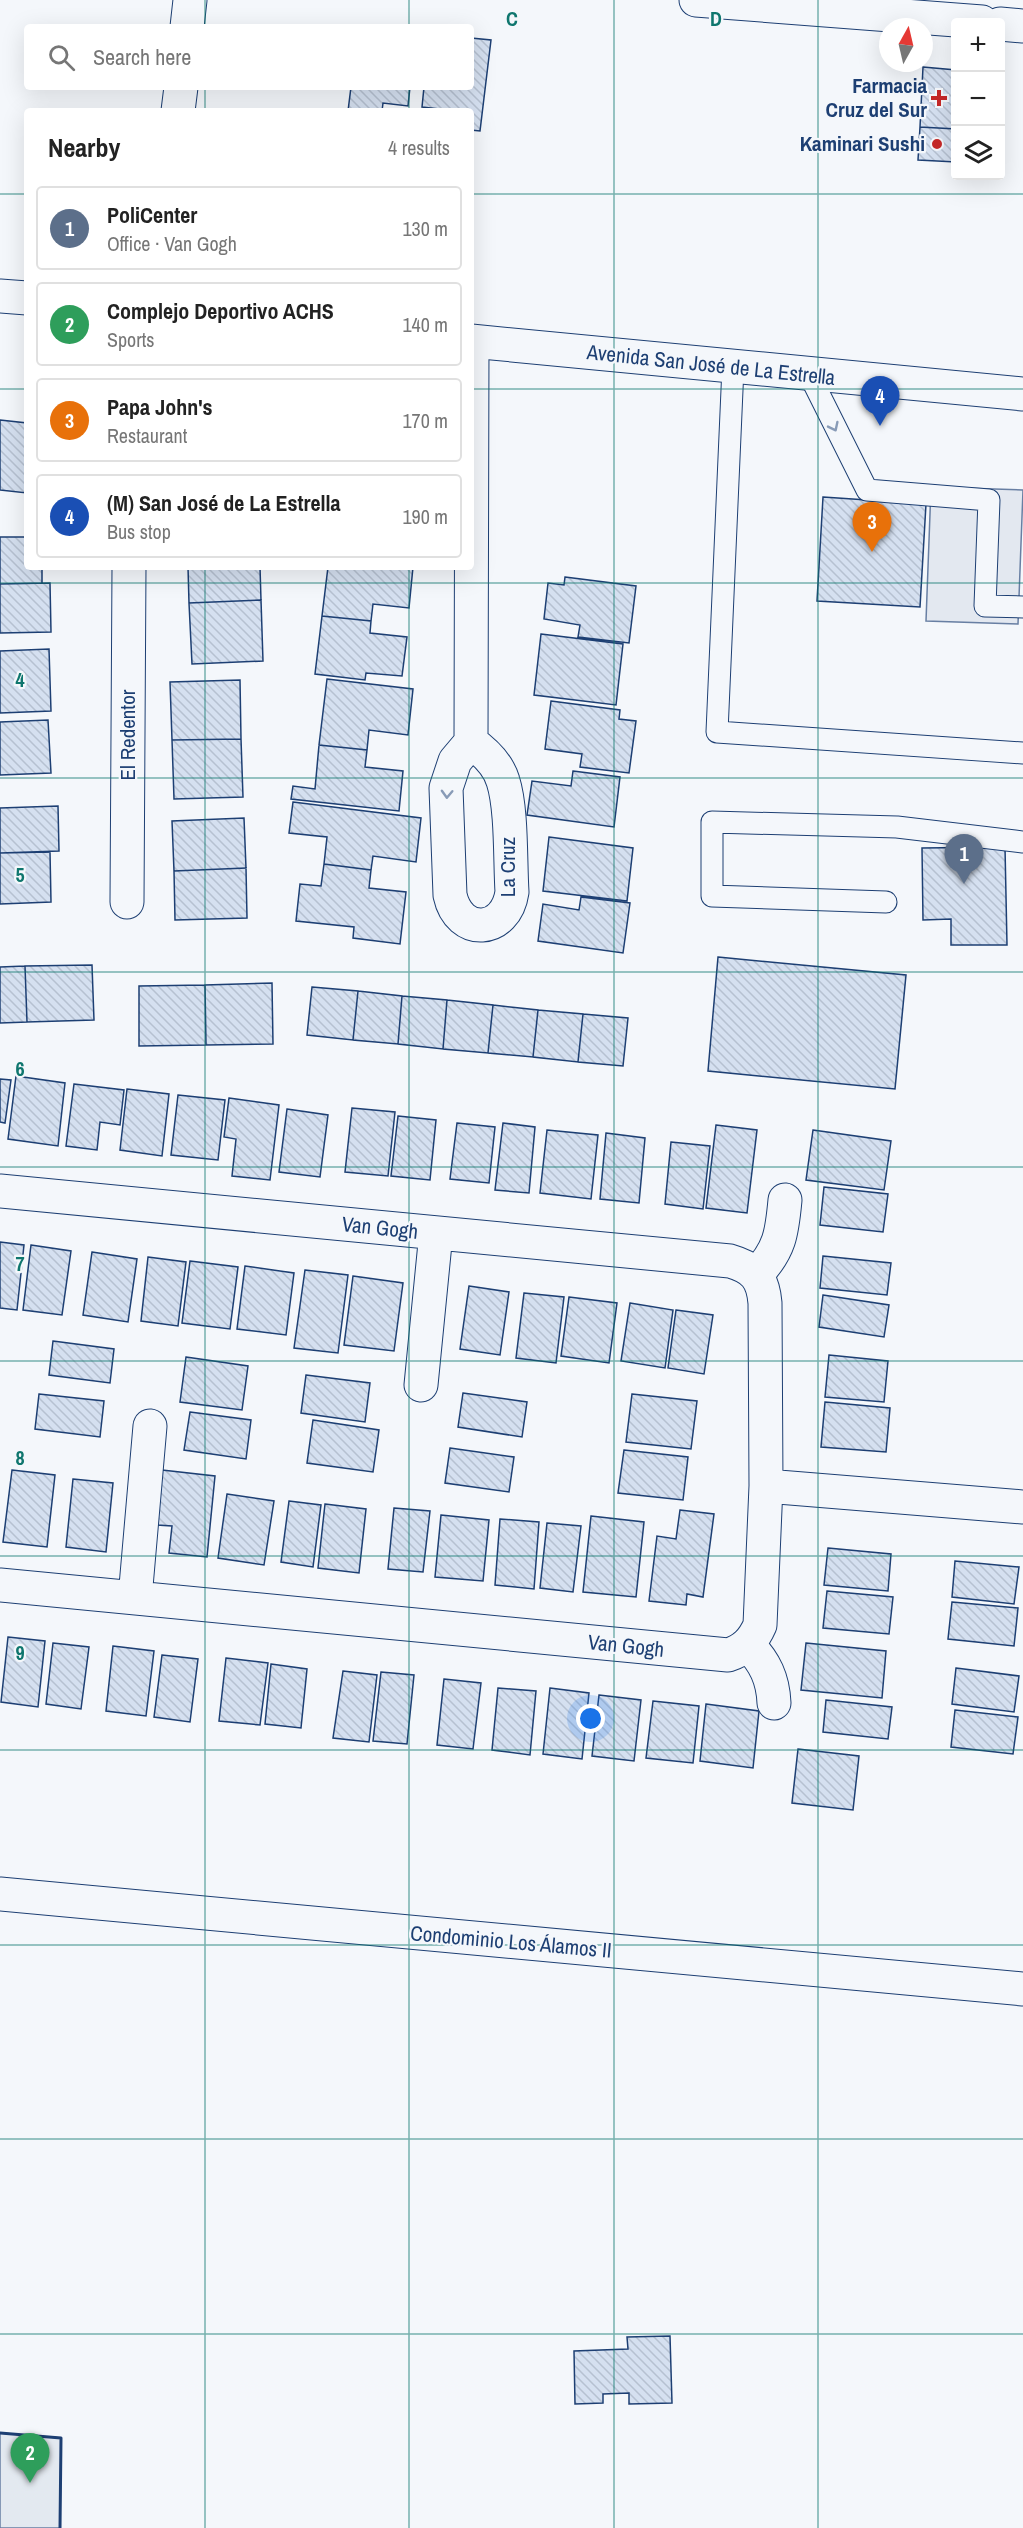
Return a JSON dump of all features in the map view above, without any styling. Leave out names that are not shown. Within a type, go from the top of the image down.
[{"type":"street","points":[[187,24],[190,0]]},
{"type":"street","points":[[696,0],[951,20]]},
{"type":"street","points":[[1005,24],[1023,26]]},
{"type":"street","points":[[178,108],[181,90]]},
{"type":"street","points":[[0,296],[24,298]]},
{"type":"street","name":"Avenida San José de La Estrella","points":[[474,342],[1023,394]]},
{"type":"street","name":"El Redentor","points":[[127,902],[129,570]]},
{"type":"street","points":[[471,570],[471,742]]},
{"type":"street","name":"La Cruz","points":[[471,742],[484,751],[494,763],[503,779],[506,797],[512,892],[506,913],[497,921],[487,925],[474,925],[461,919],[452,908],[450,895],[446,788],[455,761],[471,742]]},
{"type":"street","name":"Van Gogh","points":[[0,1191],[730,1261],[744,1266],[756,1275]]},
{"type":"street","points":[[774,1703],[773,1686],[768,1670],[748,1645],[760,1625],[766,1486],[765,1303],[764,1288],[756,1275],[774,1253],[779,1242],[785,1200]]},
{"type":"street","points":[[421,1385],[436,1233]]},
{"type":"street","points":[[135,1598],[150,1426]]},
{"type":"street","points":[[766,1486],[1023,1507]]},
{"type":"street","name":"Van Gogh","points":[[0,1585],[717,1655],[728,1655],[748,1645]]},
{"type":"street","name":"Condominio Los Álamos II","points":[[0,1894],[1023,1989]]},
{"type":"lane","points":[[733,367],[717,732],[1023,753]]},
{"type":"lane","points":[[809,374],[867,490],[989,500],[986,606],[1023,608]]},
{"type":"lane","points":[[885,902],[712,896],[712,822],[897,827],[1023,842]]},
{"type":"shaded area","points":[[931,487],[1023,490],[1018,624],[926,621]]},
{"type":"shaded area","points":[[0,2433],[61,2438],[60,2528],[0,2528]]},
{"type":"building","points":[[474,38],[491,40],[480,131],[474,130],[474,108],[422,107],[424,90],[474,90]]},
{"type":"building","name":"Farmacia Cruz del Sur","points":[[933,68],[951,70],[951,129],[920,127],[923,72],[933,72]]},
{"type":"building","points":[[351,90],[410,90],[408,106],[383,103],[382,108],[348,108]]},
{"type":"building","name":"Kaminari Sushi","points":[[920,127],[951,129],[951,162],[918,160]]},
{"type":"building","points":[[0,420],[24,423],[24,493],[0,490]]},
{"type":"building","points":[[823,497],[926,504],[920,607],[817,601]]},
{"type":"building","points":[[0,537],[24,537],[24,570],[42,570],[42,583],[0,584]]},
{"type":"building","points":[[188,570],[260,570],[261,600],[189,603]]},
{"type":"building","points":[[328,570],[413,570],[409,608],[373,604],[371,621],[322,616]]},
{"type":"building","points":[[565,577],[636,586],[629,643],[578,637],[580,625],[544,619],[548,583],[564,585]]},
{"type":"building","points":[[50,583],[51,632],[0,633],[0,584]]},
{"type":"building","points":[[261,600],[263,661],[192,664],[189,603]]},
{"type":"building","points":[[322,616],[371,621],[370,633],[407,637],[402,676],[366,673],[365,680],[315,674]]},
{"type":"building","points":[[541,634],[623,644],[616,705],[534,695]]},
{"type":"building","points":[[49,649],[51,711],[0,713],[0,651]]},
{"type":"building","points":[[327,679],[413,689],[408,735],[369,730],[367,750],[319,745]]},
{"type":"building","points":[[240,680],[241,739],[172,740],[170,682]]},
{"type":"building","points":[[551,701],[620,710],[619,719],[636,721],[629,773],[580,767],[582,754],[545,749]]},
{"type":"building","points":[[48,720],[51,773],[0,775],[0,722]]},
{"type":"building","points":[[241,739],[243,797],[174,799],[172,740]]},
{"type":"building","points":[[319,745],[367,750],[365,767],[403,771],[399,811],[291,799],[293,786],[315,789]]},
{"type":"building","points":[[573,771],[620,777],[614,827],[527,815],[532,781],[571,786]]},
{"type":"building","points":[[293,802],[421,818],[416,862],[373,856],[371,870],[324,864],[327,837],[289,833]]},
{"type":"building","points":[[58,806],[59,851],[0,853],[0,808]]},
{"type":"building","points":[[244,818],[246,868],[174,871],[172,821]]},
{"type":"building","points":[[549,837],[633,848],[627,901],[543,891]]},
{"type":"building","points":[[1005,847],[1007,945],[951,945],[951,919],[923,920],[922,848]]},
{"type":"building","points":[[50,852],[51,902],[0,904],[0,853]]},
{"type":"building","points":[[324,864],[371,870],[369,888],[406,892],[400,944],[353,938],[354,927],[296,921],[300,884],[321,886]]},
{"type":"building","points":[[246,868],[247,918],[175,920],[174,871]]},
{"type":"building","points":[[581,897],[630,903],[623,953],[538,941],[543,904],[579,910]]},
{"type":"building","points":[[718,957],[906,975],[895,1089],[708,1071]]},
{"type":"building","points":[[92,965],[94,1020],[27,1022],[25,966]]},
{"type":"building","points":[[25,966],[27,1022],[0,1023],[0,967]]},
{"type":"building","points":[[272,983],[273,1044],[206,1045],[205,985]]},
{"type":"building","points":[[205,985],[206,1045],[139,1046],[139,986]]},
{"type":"building","points":[[312,987],[358,991],[353,1040],[307,1035]]},
{"type":"building","points":[[358,991],[402,996],[398,1044],[353,1040]]},
{"type":"building","points":[[402,996],[447,1000],[443,1049],[398,1044]]},
{"type":"building","points":[[447,1000],[493,1005],[488,1053],[443,1049]]},
{"type":"building","points":[[493,1005],[538,1010],[533,1057],[488,1053]]},
{"type":"building","points":[[538,1010],[583,1014],[578,1062],[533,1057]]},
{"type":"building","points":[[583,1014],[628,1018],[623,1066],[578,1062]]},
{"type":"building","points":[[16,1076],[65,1083],[58,1146],[8,1139]]},
{"type":"building","points":[[0,1079],[11,1080],[5,1123],[0,1122]]},
{"type":"building","points":[[74,1084],[124,1090],[120,1125],[100,1122],[97,1150],[66,1146]]},
{"type":"building","points":[[127,1089],[169,1094],[162,1156],[120,1150]]},
{"type":"building","points":[[178,1095],[225,1100],[218,1160],[171,1155]]},
{"type":"building","points":[[229,1098],[279,1105],[270,1180],[232,1176],[236,1139],[224,1137]]},
{"type":"building","points":[[352,1108],[395,1112],[388,1176],[345,1172]]},
{"type":"building","points":[[287,1109],[328,1115],[320,1177],[279,1172]]},
{"type":"building","points":[[398,1116],[436,1120],[430,1180],[391,1176]]},
{"type":"building","points":[[457,1123],[495,1127],[489,1183],[450,1179]]},
{"type":"building","points":[[503,1123],[535,1127],[529,1193],[495,1190]]},
{"type":"building","points":[[716,1125],[757,1130],[747,1213],[706,1208]]},
{"type":"building","points":[[547,1130],[598,1135],[591,1199],[540,1193]]},
{"type":"building","points":[[813,1130],[891,1141],[884,1190],[806,1180]]},
{"type":"building","points":[[606,1133],[645,1138],[639,1203],[600,1199]]},
{"type":"building","points":[[671,1142],[710,1146],[703,1209],[665,1204]]},
{"type":"building","points":[[824,1187],[888,1194],[883,1232],[820,1225]]},
{"type":"building","points":[[0,1242],[24,1245],[17,1310],[0,1308]]},
{"type":"building","points":[[31,1245],[71,1251],[62,1315],[23,1310]]},
{"type":"building","points":[[92,1252],[137,1259],[128,1322],[83,1315]]},
{"type":"building","points":[[823,1256],[891,1263],[887,1295],[820,1288]]},
{"type":"building","points":[[148,1257],[186,1262],[178,1326],[141,1321]]},
{"type":"building","points":[[190,1261],[238,1267],[230,1329],[182,1323]]},
{"type":"building","points":[[245,1266],[294,1273],[286,1335],[237,1329]]},
{"type":"building","points":[[305,1270],[348,1275],[338,1353],[294,1348]]},
{"type":"building","points":[[353,1276],[403,1283],[394,1351],[344,1345]]},
{"type":"building","points":[[469,1286],[509,1292],[500,1355],[460,1349]]},
{"type":"building","points":[[524,1293],[564,1297],[556,1363],[516,1358]]},
{"type":"building","points":[[823,1295],[889,1305],[884,1337],[819,1327]]},
{"type":"building","points":[[569,1297],[617,1303],[609,1363],[561,1356]]},
{"type":"building","points":[[630,1303],[673,1310],[665,1368],[621,1361]]},
{"type":"building","points":[[676,1310],[713,1315],[704,1374],[668,1368]]},
{"type":"building","points":[[53,1341],[114,1349],[110,1383],[49,1375]]},
{"type":"building","points":[[829,1355],[888,1361],[884,1402],[825,1397]]},
{"type":"building","points":[[186,1357],[248,1366],[242,1410],[180,1402]]},
{"type":"building","points":[[306,1375],[370,1383],[365,1422],[301,1413]]},
{"type":"building","points":[[463,1393],[527,1402],[522,1437],[458,1427]]},
{"type":"building","points":[[39,1394],[104,1401],[100,1437],[35,1429]]},
{"type":"building","points":[[632,1394],[697,1401],[691,1449],[626,1442]]},
{"type":"building","points":[[825,1402],[890,1408],[886,1452],[821,1447]]},
{"type":"building","points":[[190,1412],[251,1420],[246,1459],[184,1450]]},
{"type":"building","points":[[313,1420],[379,1430],[373,1472],[307,1463]]},
{"type":"building","points":[[450,1448],[514,1457],[509,1492],[445,1483]]},
{"type":"building","points":[[624,1450],[688,1457],[683,1500],[618,1493]]},
{"type":"building","points":[[12,1470],[55,1475],[47,1547],[3,1542]]},
{"type":"building","points":[[162,1470],[215,1476],[207,1557],[169,1553],[172,1526],[157,1525]]},
{"type":"building","points":[[73,1479],[113,1483],[106,1552],[66,1547]]},
{"type":"building","points":[[227,1494],[274,1501],[264,1565],[218,1558]]},
{"type":"building","points":[[289,1501],[321,1505],[313,1567],[281,1562]]},
{"type":"building","points":[[325,1504],[366,1509],[359,1573],[318,1568]]},
{"type":"building","points":[[394,1508],[430,1511],[423,1572],[388,1569]]},
{"type":"building","points":[[680,1510],[714,1514],[703,1597],[687,1594],[686,1605],[649,1601],[657,1536],[676,1539]]},
{"type":"building","points":[[441,1515],[489,1520],[483,1581],[435,1577]]},
{"type":"building","points":[[591,1516],[644,1522],[636,1597],[583,1592]]},
{"type":"building","points":[[500,1519],[539,1522],[534,1589],[495,1585]]},
{"type":"building","points":[[547,1523],[581,1526],[573,1592],[540,1588]]},
{"type":"building","points":[[828,1548],[891,1554],[888,1591],[824,1585]]},
{"type":"building","points":[[955,1561],[1019,1567],[1014,1604],[952,1597]]},
{"type":"building","points":[[827,1591],[893,1597],[889,1634],[823,1628]]},
{"type":"building","points":[[952,1602],[1018,1608],[1014,1646],[948,1639]]},
{"type":"building","points":[[8,1637],[45,1641],[38,1707],[1,1702]]},
{"type":"building","points":[[53,1643],[89,1647],[81,1709],[46,1704]]},
{"type":"building","points":[[806,1643],[886,1651],[882,1698],[801,1690]]},
{"type":"building","points":[[113,1646],[154,1651],[146,1716],[106,1711]]},
{"type":"building","points":[[162,1655],[198,1659],[190,1722],[154,1717]]},
{"type":"building","points":[[226,1658],[268,1663],[260,1725],[219,1721]]},
{"type":"building","points":[[271,1664],[307,1669],[301,1728],[265,1724]]},
{"type":"building","points":[[956,1668],[1019,1676],[1014,1712],[952,1704]]},
{"type":"building","points":[[343,1671],[377,1675],[369,1742],[333,1738]]},
{"type":"building","points":[[381,1672],[414,1675],[407,1744],[373,1741]]},
{"type":"building","points":[[444,1679],[481,1683],[473,1749],[437,1745]]},
{"type":"building","points":[[498,1688],[536,1691],[530,1755],[492,1750]]},
{"type":"building","points":[[550,1688],[589,1693],[582,1759],[543,1754]]},
{"type":"building","points":[[599,1695],[641,1700],[634,1761],[592,1756]]},
{"type":"building","points":[[826,1700],[892,1707],[888,1739],[823,1732]]},
{"type":"building","points":[[653,1701],[699,1706],[693,1763],[646,1758]]},
{"type":"building","points":[[706,1704],[759,1711],[753,1768],[700,1761]]},
{"type":"building","points":[[955,1710],[1018,1717],[1013,1754],[951,1747]]},
{"type":"building","points":[[798,1749],[859,1756],[853,1810],[792,1803]]},
{"type":"building","points":[[670,2336],[672,2403],[629,2404],[629,2393],[603,2394],[603,2403],[575,2404],[574,2351],[628,2349],[627,2337]]},
{"type":"wall","points":[[0,2433],[61,2438],[60,2528]]},
{"type":"place","name":"Farmacia Cruz del Sur","points":[[939,98]]},
{"type":"place","name":"Kaminari Sushi","points":[[937,144]]},
{"type":"place","name":"(M) San José de La Estrella","points":[[880,426]]},
{"type":"place","name":"Papa John's","points":[[872,552]]},
{"type":"place","name":"PoliCenter","points":[[964,884]]},
{"type":"place","name":"Complejo Deportivo ACHS","points":[[30,2483]]}]
